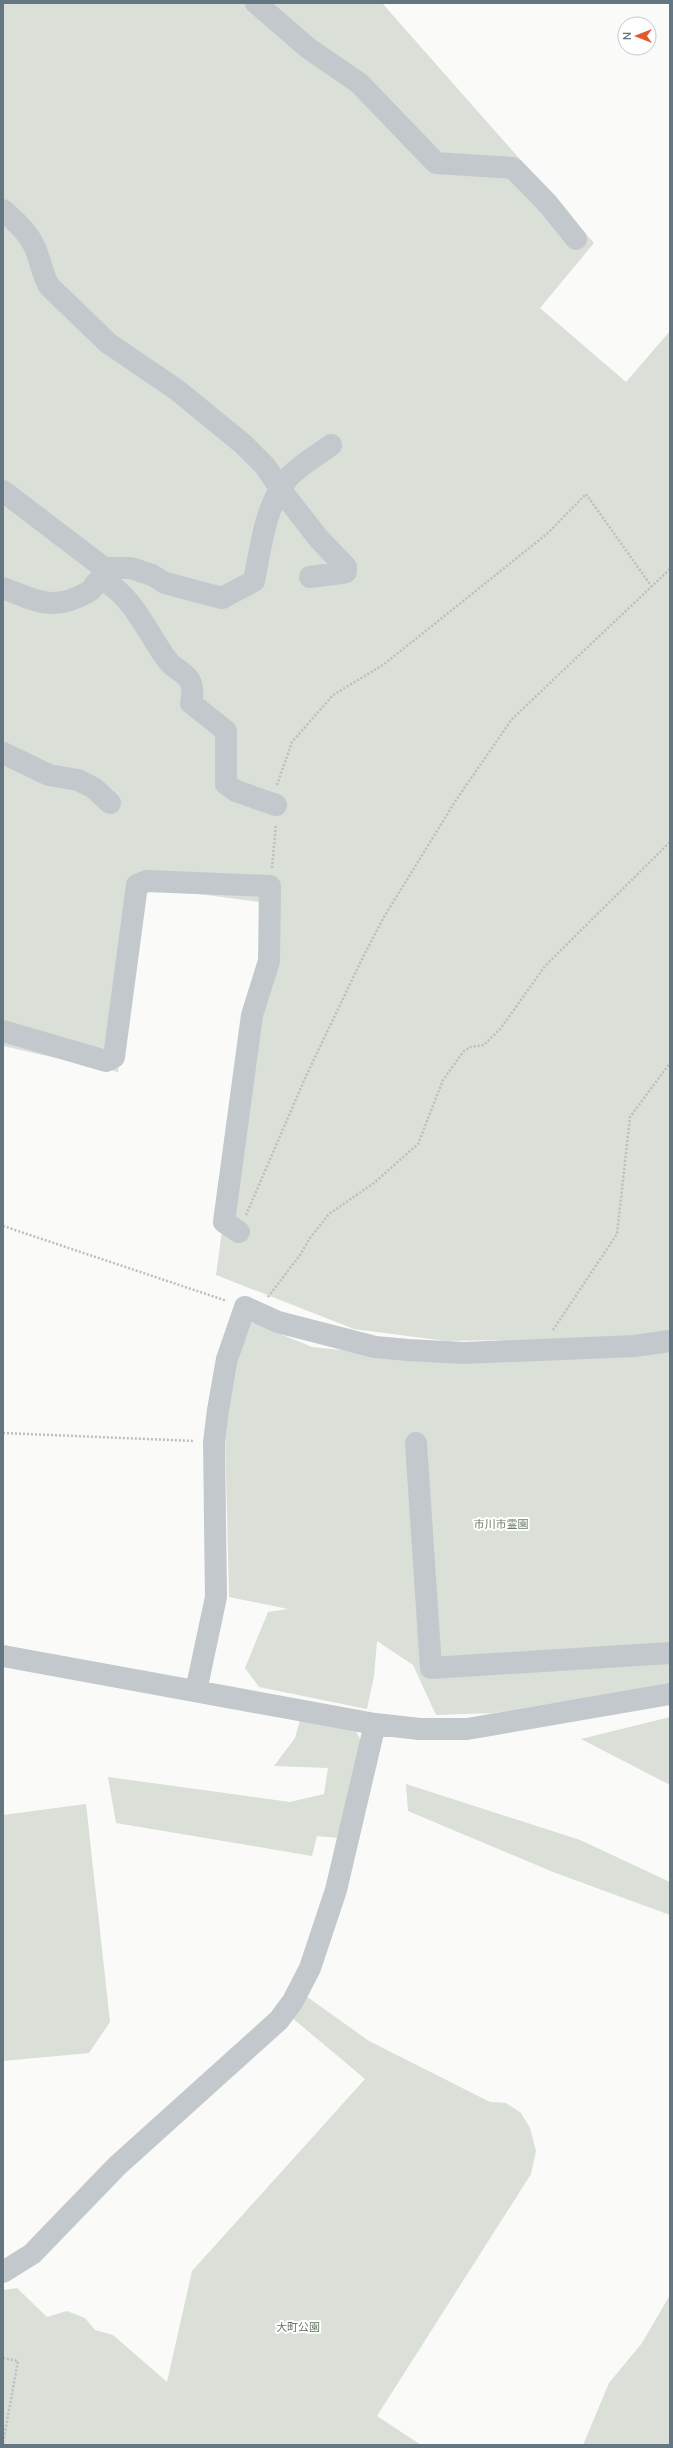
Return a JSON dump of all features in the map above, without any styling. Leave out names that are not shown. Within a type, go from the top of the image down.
[{"type":"street","points":[[256,3],[308,48],[359,83],[436,163],[513,168],[548,204],[576,239]]},
{"type":"street","points":[[3,210],[28,236],[35,248],[43,276],[49,286],[108,343],[177,390],[243,444],[265,466],[319,539],[346,567],[346,572],[310,577]]},
{"type":"street","points":[[3,491],[104,568],[131,568],[152,575],[165,583],[222,598],[254,581],[265,526],[281,488],[290,476],[331,444]]},
{"type":"street","points":[[3,588],[45,604],[66,602],[90,591],[96,582],[101,579],[112,585],[144,621],[169,662],[184,672],[192,687],[191,703],[226,731],[226,784],[236,792],[276,805]]},
{"type":"street","points":[[3,753],[49,775],[78,780],[94,788],[110,803]]},
{"type":"street","points":[[3,1031],[106,1061],[114,1057],[137,885],[147,881],[270,886],[269,961],[252,1015],[224,1222],[240,1232]]},
{"type":"street","points":[[196,1691],[216,1597],[214,1442],[227,1359],[250,1309],[278,1322],[375,1347],[464,1353],[634,1346],[670,1341]]},
{"type":"street","points":[[416,1443],[431,1668],[670,1653]]},
{"type":"street","points":[[3,1656],[375,1724],[420,1729],[467,1729],[670,1694]]},
{"type":"street","points":[[3,2272],[32,2254],[117,2166],[279,2020],[293,2001],[310,1968],[336,1890],[375,1724]]},
{"type":"path","points":[[270,886],[276,805],[276,784],[292,742],[333,695],[389,660],[548,533],[586,494],[652,587]]},
{"type":"path","points":[[240,1232],[255,1192],[306,1076],[360,964],[384,917],[456,800],[512,719],[670,569]]},
{"type":"path","points":[[3,1226],[250,1309],[329,1214],[374,1183],[418,1144],[443,1080],[463,1052],[470,1047],[484,1045],[501,1028],[545,966],[670,842]]},
{"type":"path","points":[[541,1349],[574,1296],[617,1234],[630,1117],[670,1063]]},
{"type":"path","points":[[3,1433],[214,1442]]},
{"type":"path","points":[[3,2358],[18,2361],[3,2443]]},
{"type":"green space","points":[[3,3],[382,3],[594,243],[540,308],[626,382],[670,331],[670,1333],[586,1339],[446,1341],[354,1329],[216,1275],[267,903],[145,887],[118,1072],[3,1046]]},
{"type":"green space","name":"市川市霊園","points":[[249,1321],[312,1347],[419,1358],[670,1345],[670,1684],[493,1713],[436,1715],[413,1665],[377,1641],[374,1676],[367,1709],[259,1687],[245,1668],[268,1612],[288,1609],[229,1597],[225,1431],[238,1361]]},
{"type":"green space","points":[[670,1717],[670,1785],[581,1739]]},
{"type":"green space","points":[[300,1720],[356,1731],[361,1741],[339,1838],[317,1836],[312,1856],[116,1823],[108,1777],[290,1802],[324,1794],[328,1768],[274,1766],[295,1738]]},
{"type":"green space","points":[[406,1784],[580,1840],[670,1882],[670,1915],[553,1872],[408,1811]]},
{"type":"green space","points":[[86,1804],[110,2022],[89,2053],[3,2061],[3,1815]]},
{"type":"green space","name":"大町公園","points":[[306,1996],[369,2041],[490,2102],[506,2103],[521,2113],[530,2128],[536,2151],[531,2174],[377,2416],[421,2445],[3,2445],[3,2290],[17,2288],[47,2317],[67,2311],[85,2318],[95,2330],[113,2335],[167,2382],[192,2271],[365,2079],[290,2016]]},
{"type":"green space","points":[[670,2295],[670,2445],[583,2445],[609,2383],[642,2343]]}]
